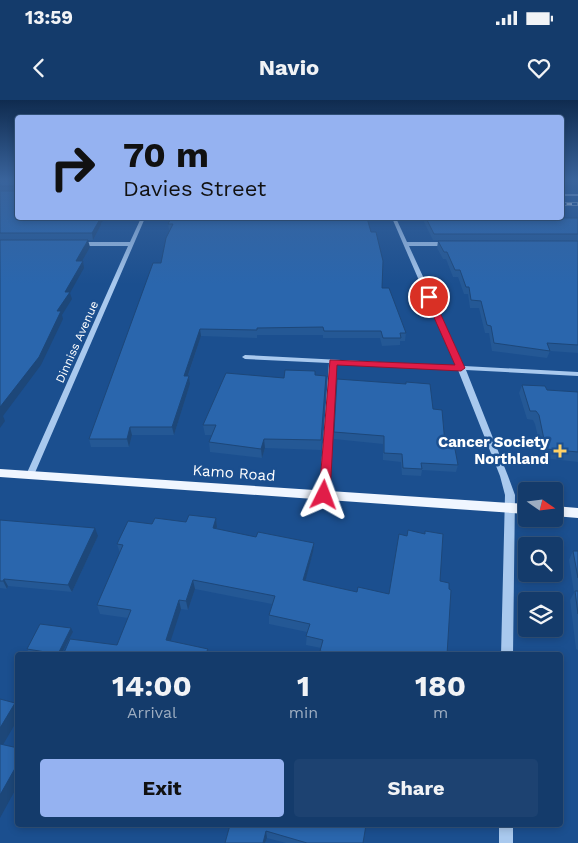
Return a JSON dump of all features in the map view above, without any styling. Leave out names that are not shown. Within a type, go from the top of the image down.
[{"type":"main road","name":"Kamo Road","points":[[0,473],[518,509]]},
{"type":"main road","points":[[563,512],[578,513]]},
{"type":"street","name":"Dinniss Avenue","points":[[30,475],[142,220]]},
{"type":"street","points":[[395,220],[461,368],[510,495],[507,652]]},
{"type":"street","points":[[66,244],[132,244]]},
{"type":"street","points":[[405,244],[453,244]]},
{"type":"street","points":[[245,357],[578,374]]},
{"type":"street","points":[[506,827],[506,843]]},
{"type":"lane","points":[[324,495],[333,362]]},
{"type":"building","points":[[0,215],[15,215],[15,220],[99,220],[92,233],[0,233]]},
{"type":"building","points":[[564,218],[578,218],[578,234],[434,234],[427,220],[564,220]]},
{"type":"building","points":[[170,220],[368,220],[371,232],[376,232],[383,261],[382,288],[389,288],[406,333],[400,333],[401,338],[383,338],[381,331],[324,331],[323,327],[257,328],[257,330],[200,329],[184,376],[189,376],[172,427],[130,427],[127,439],[89,439],[153,263],[161,263],[166,238],[173,224],[168,224]]},
{"type":"building","points":[[0,240],[88,240],[76,261],[83,261],[65,292],[70,292],[57,311],[61,311],[39,357],[0,407]]},
{"type":"building","points":[[438,241],[578,241],[578,345],[547,343],[550,351],[494,343],[491,326],[487,325],[481,301],[471,300],[469,287],[466,287],[460,270],[455,270],[447,252],[444,252]]},
{"type":"building","points":[[285,370],[315,371],[315,375],[326,376],[321,440],[264,439],[261,449],[209,442],[216,425],[203,425],[226,373],[284,378]]},
{"type":"building","points":[[337,379],[430,384],[433,409],[442,410],[445,444],[454,444],[458,465],[421,463],[422,469],[403,468],[402,454],[384,453],[384,436],[334,432]]},
{"type":"building","points":[[522,385],[545,386],[547,390],[578,392],[578,452],[546,449],[539,415],[536,411],[530,411]]},
{"type":"building","points":[[189,515],[216,518],[213,528],[256,537],[258,532],[314,543],[303,580],[357,592],[358,587],[389,594],[399,534],[407,536],[408,530],[425,534],[425,531],[443,534],[440,581],[449,583],[449,589],[451,590],[447,652],[320,651],[323,640],[306,636],[310,624],[269,615],[275,596],[193,580],[186,601],[179,600],[166,640],[208,649],[206,652],[64,652],[70,639],[117,645],[131,610],[97,605],[123,545],[117,544],[128,521],[152,524],[155,518],[186,522]]},
{"type":"building","points":[[0,520],[95,528],[68,585],[4,579],[0,581]]},
{"type":"building","points":[[573,551],[578,551],[578,578]]},
{"type":"building","points":[[575,591],[578,591],[578,614]]},
{"type":"building","points":[[40,624],[71,628],[59,652],[27,649]]},
{"type":"building","points":[[0,699],[15,703],[0,728]]},
{"type":"building","points":[[0,744],[15,747],[15,768],[0,795]]},
{"type":"building","points":[[229,827],[366,827],[363,843],[307,843],[266,831],[263,843],[225,843]]},
{"type":"place","name":"Cancer Society Northland","points":[[560,451]]},
{"type":"route","points":[[324,495],[333,362],[461,368],[429,297]]}]
